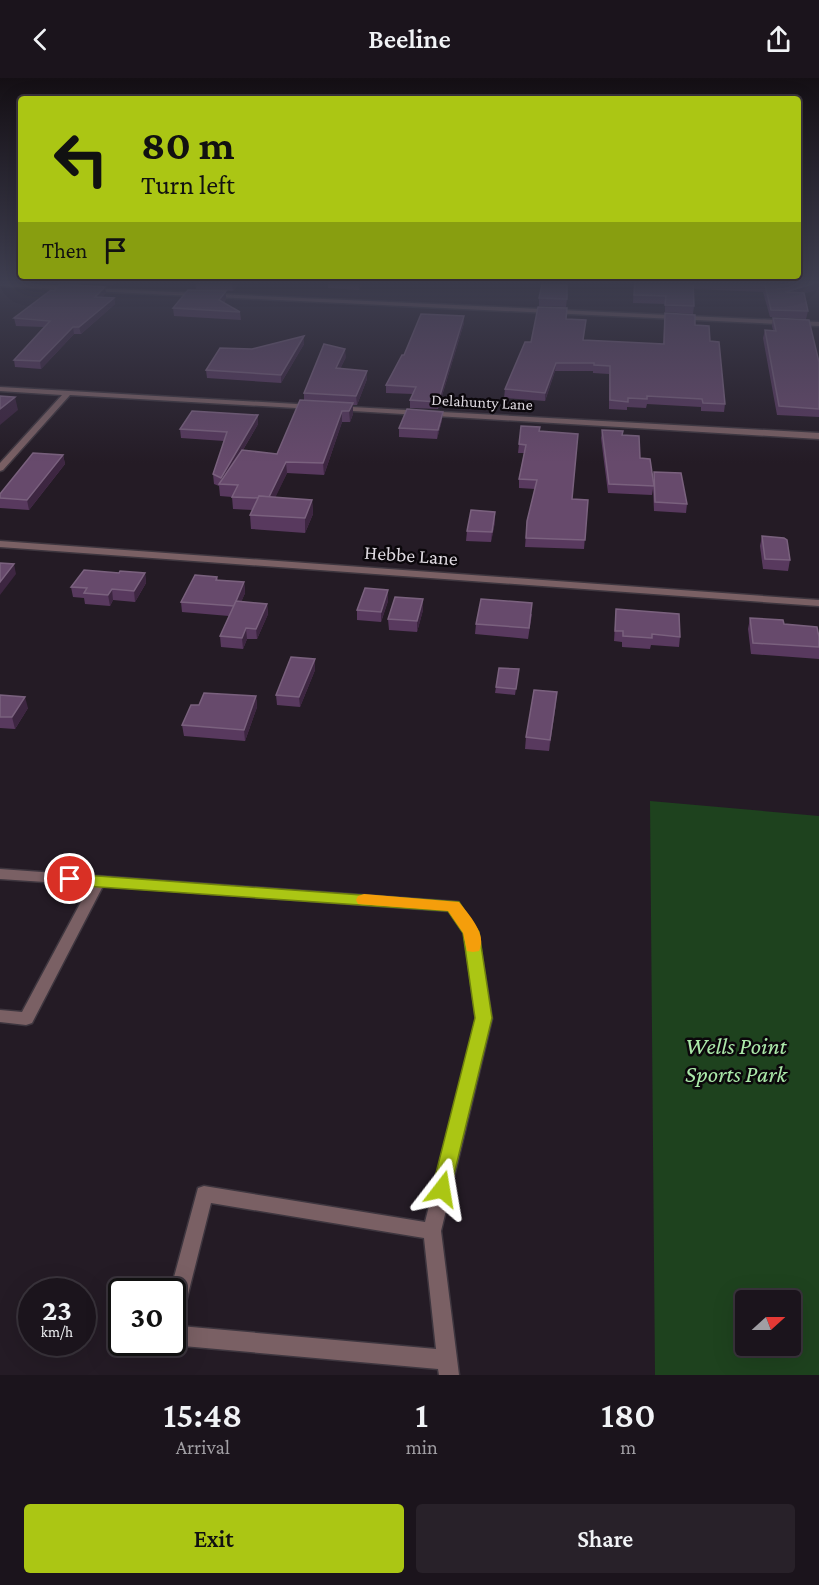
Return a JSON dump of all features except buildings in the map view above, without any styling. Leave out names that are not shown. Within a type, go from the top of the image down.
[{"type":"street","points":[[0,389],[319,407]]},
{"type":"street","points":[[0,468],[68,393]]},
{"type":"street","name":"Delahunty Lane","points":[[330,408],[819,436]]},
{"type":"street","name":"Hebbe Lane","points":[[0,544],[819,603]]},
{"type":"street","points":[[0,874],[453,906],[471,932],[484,1018],[432,1231],[448,1367],[186,1337]]},
{"type":"street","points":[[0,1016],[26,1019],[99,881]]},
{"type":"street","points":[[183,1278],[204,1194],[432,1231]]},
{"type":"green space","name":"Wells Point Sports Park","points":[[650,801],[819,816],[819,1375],[655,1375]]},
{"type":"slow traffic","points":[[364,900],[453,906],[471,932],[473,946]]},
{"type":"route","points":[[70,879],[453,906],[471,932],[484,1018],[442,1189]]}]
